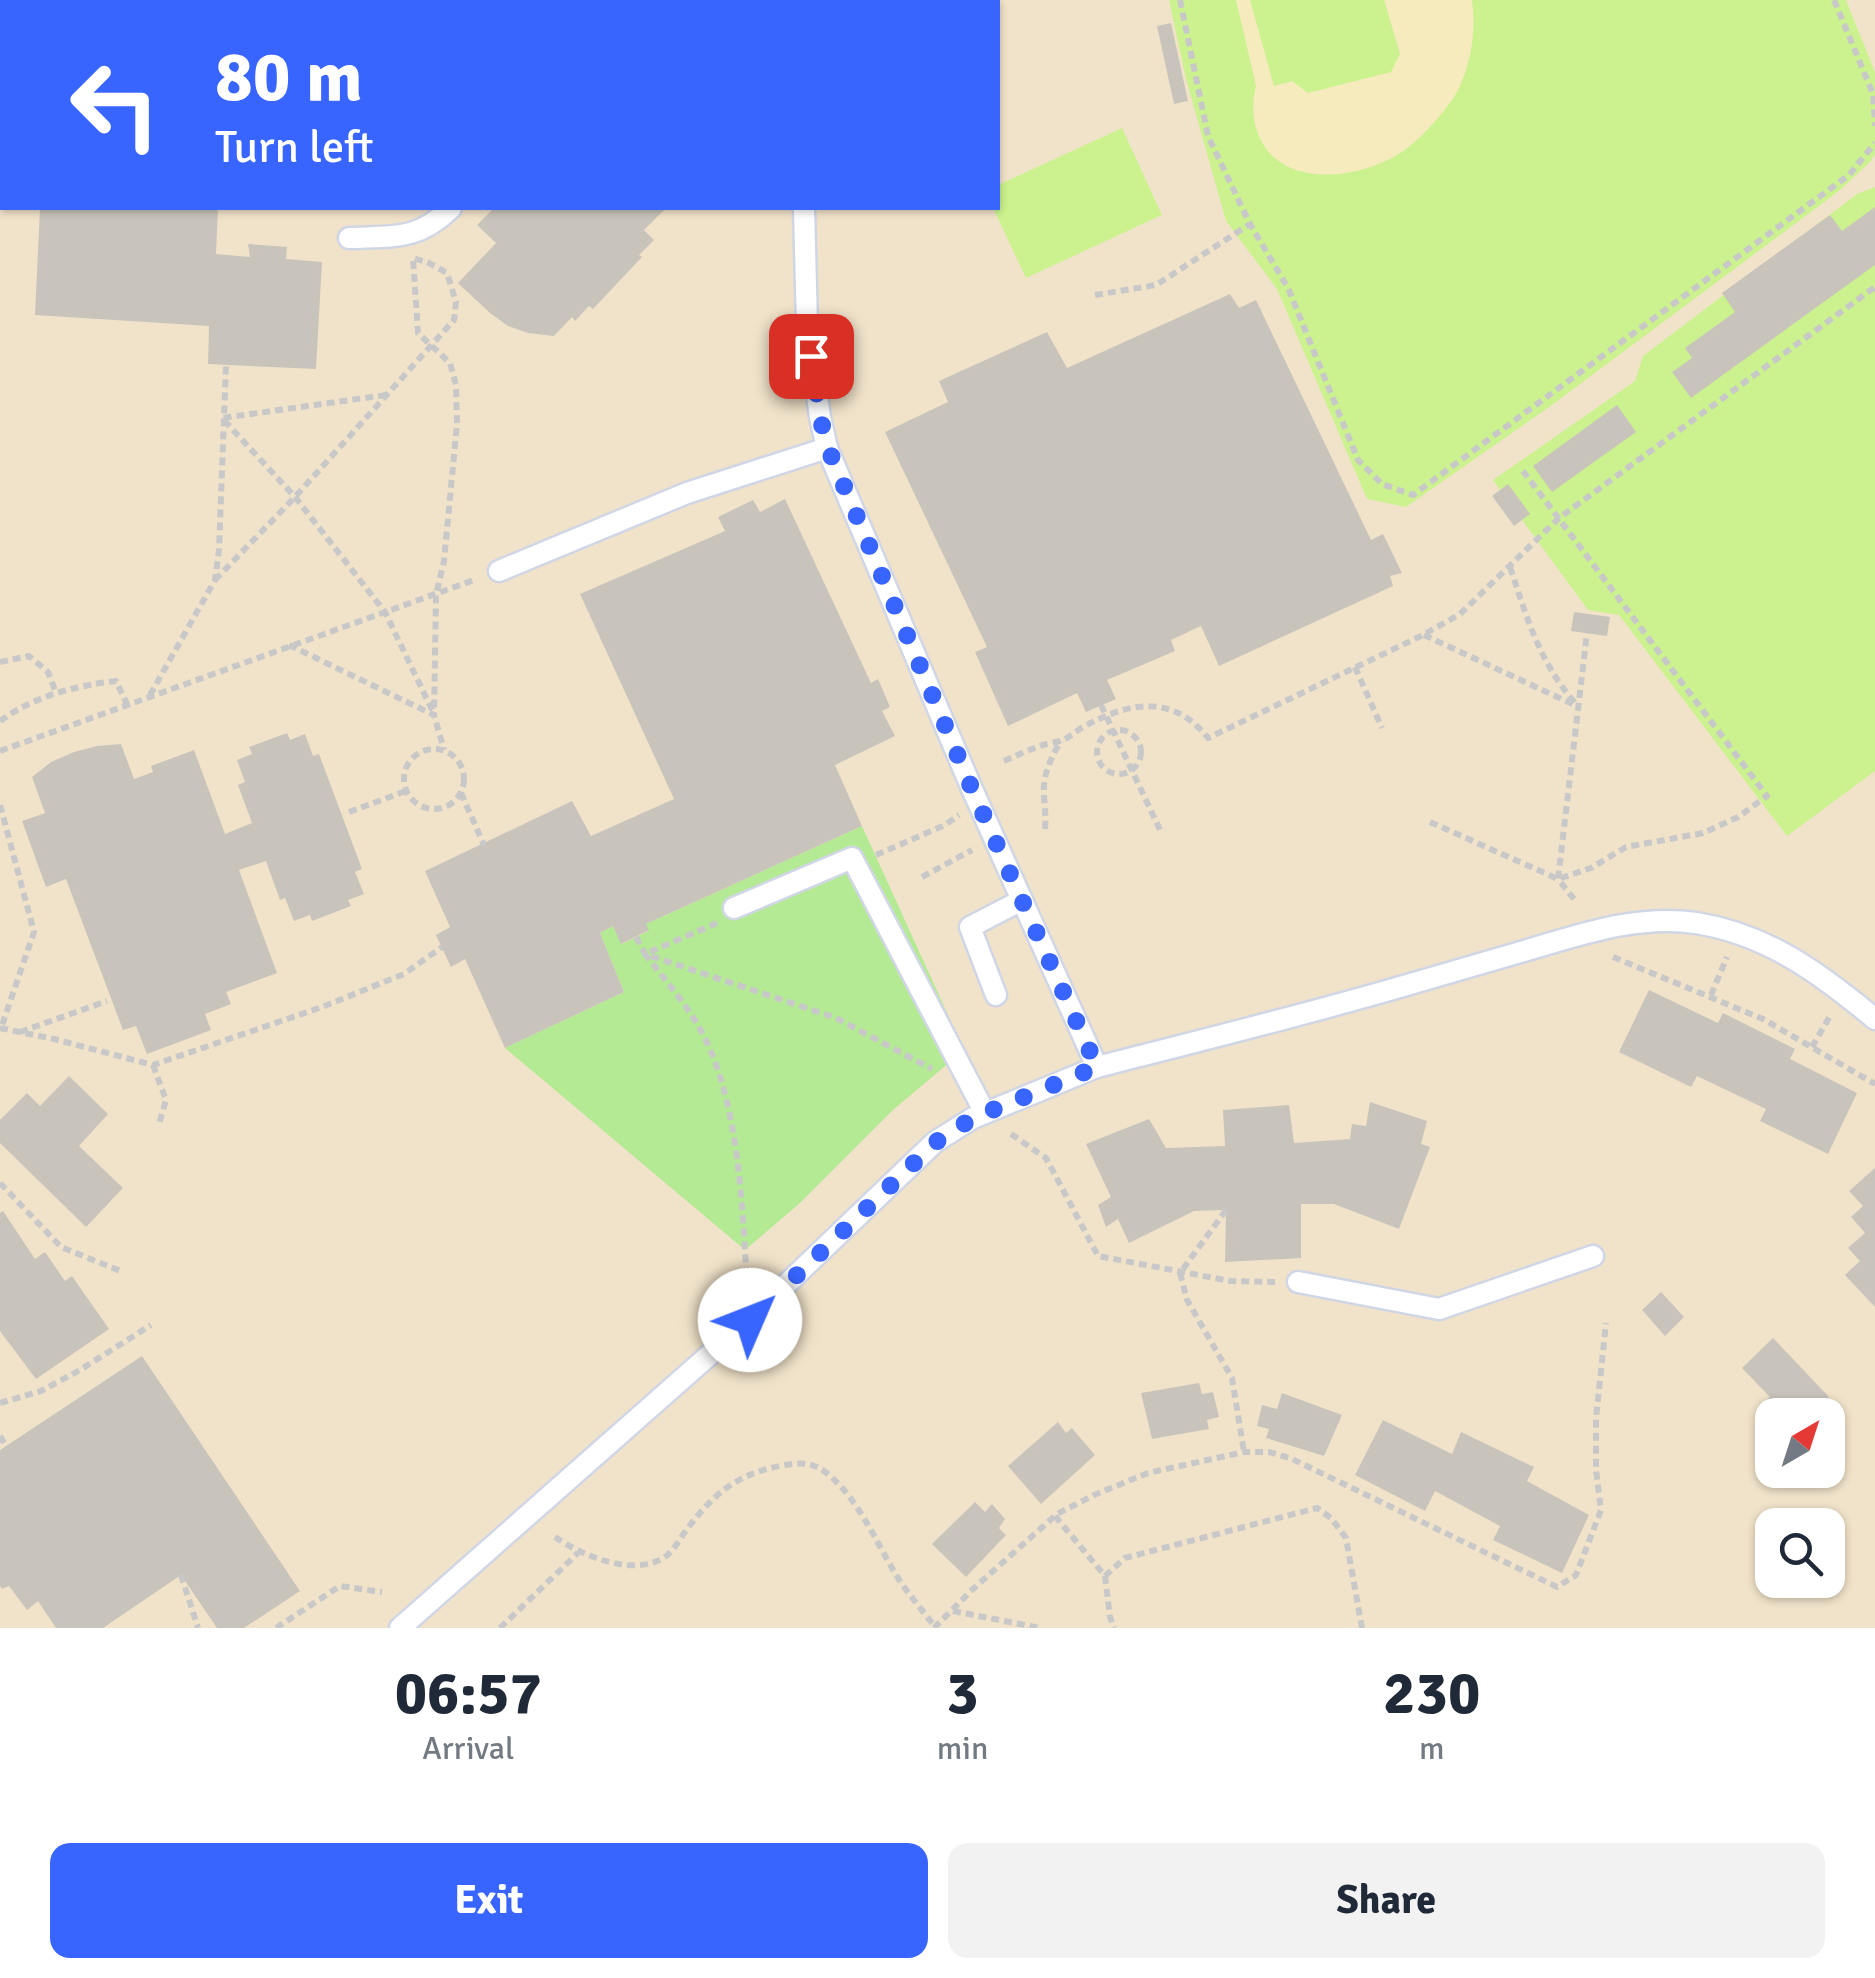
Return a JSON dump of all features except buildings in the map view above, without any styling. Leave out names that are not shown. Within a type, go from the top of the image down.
[{"type":"lane","points":[[349,238],[408,236],[435,224],[450,210]]},
{"type":"lane","points":[[804,210],[807,326],[828,448],[972,789],[1097,1067]]},
{"type":"lane","points":[[498,571],[687,493],[828,448]]},
{"type":"lane","points":[[734,908],[852,858],[985,1113]]},
{"type":"lane","points":[[996,995],[970,927],[1022,900]]},
{"type":"lane","points":[[400,1628],[750,1320],[936,1142],[985,1113],[1097,1067],[1300,1016],[1608,927],[1692,922],[1754,938],[1824,978],[1875,1019]]},
{"type":"lane","points":[[1298,1282],[1439,1309],[1593,1256]]},
{"type":"path","points":[[1180,0],[1208,136],[1250,224],[1288,288],[1358,460],[1382,484],[1413,495],[1849,175],[1875,143]]},
{"type":"path","points":[[1834,0],[1873,94],[1875,126]]},
{"type":"path","points":[[1095,296],[1156,285],[1250,224]]},
{"type":"path","points":[[150,695],[214,580],[295,497],[431,346],[454,320],[456,302],[446,273],[413,258],[418,333],[431,346],[450,362],[456,385],[457,424],[444,561],[436,594],[434,715]]},
{"type":"path","points":[[1004,762],[1137,706],[1159,705],[1177,710],[1208,738],[1423,635],[1460,614],[1558,518],[1875,287]]},
{"type":"path","points":[[214,580],[226,364]]},
{"type":"path","points":[[222,418],[386,396]]},
{"type":"path","points":[[222,418],[295,497],[385,612],[434,715],[444,750]]},
{"type":"path","points":[[1523,471],[1767,796],[1738,817],[1703,833],[1626,846],[1591,868],[1558,879]]},
{"type":"path","points":[[1510,566],[1540,651],[1556,680],[1580,708]]},
{"type":"path","points":[[0,751],[498,571]]},
{"type":"path","points":[[1558,879],[1587,633]]},
{"type":"path","points":[[1423,635],[1580,708]]},
{"type":"path","points":[[288,646],[434,715]]},
{"type":"path","points":[[0,662],[29,656],[48,672],[56,694]]},
{"type":"path","points":[[1355,667],[1382,728]]},
{"type":"path","points":[[0,720],[32,700],[83,685],[116,681],[127,704]]},
{"type":"path","points":[[1101,705],[1162,834]]},
{"type":"path","points":[[1112,731],[1132,734],[1140,746],[1140,759],[1132,770],[1124,774],[1110,772],[1100,762],[1100,740],[1112,731]]},
{"type":"path","points":[[1045,830],[1046,774],[1060,741]]},
{"type":"path","points":[[434,748],[444,750],[460,763],[465,783],[456,801],[428,810],[411,800],[403,781],[404,772],[415,755],[434,748]]},
{"type":"path","points":[[349,812],[406,791]]},
{"type":"path","points":[[462,793],[484,845]]},
{"type":"path","points":[[0,805],[34,932],[0,1030],[153,1065],[404,974],[442,947]]},
{"type":"path","points":[[1430,822],[1558,879],[1574,900]]},
{"type":"path","points":[[922,877],[977,848]]},
{"type":"path","points":[[1711,995],[1737,933]]},
{"type":"path","points":[[636,937],[697,1024],[720,1081],[739,1176],[750,1320]]},
{"type":"path","points":[[645,954],[836,1018],[937,1072]]},
{"type":"path","points":[[1614,957],[1763,1019],[1875,1084]]},
{"type":"path","points":[[19,1032],[106,1000]]},
{"type":"path","points":[[153,1065],[166,1100],[159,1124]]},
{"type":"path","points":[[1011,1134],[1046,1158],[1098,1256],[1230,1281],[1298,1282]]},
{"type":"path","points":[[0,1183],[61,1247],[122,1272]]},
{"type":"path","points":[[1180,1273],[1226,1210]]},
{"type":"path","points":[[1180,1273],[1187,1300],[1232,1378],[1244,1452]]},
{"type":"path","points":[[555,1538],[578,1553],[626,1565],[646,1565],[666,1557],[704,1507],[729,1484],[768,1469],[802,1462],[821,1468],[861,1512],[901,1583],[935,1628],[1055,1516],[1094,1494],[1148,1473],[1244,1452],[1269,1452],[1290,1458],[1557,1587],[1576,1575],[1601,1510],[1596,1418],[1606,1323]]},
{"type":"path","points":[[0,1403],[41,1391],[151,1325]]},
{"type":"path","points":[[0,1436],[6,1446]]},
{"type":"path","points":[[1105,1576],[1124,1558],[1316,1508],[1332,1518],[1346,1538],[1362,1628]]},
{"type":"path","points":[[1055,1516],[1105,1576],[1114,1628]]},
{"type":"path","points":[[500,1628],[578,1553]]},
{"type":"path","points":[[181,1575],[198,1628]]},
{"type":"path","points":[[276,1628],[340,1586],[382,1592]]},
{"type":"path","points":[[952,1611],[1040,1628]]},
{"type":"path","points":[[288,1620],[294,1628]]},
{"type":"shaded area","points":[[1000,0],[1875,0],[1875,1628],[0,1628],[0,210],[1000,210]]},
{"type":"green space","points":[[1169,0],[1236,0],[1256,86],[1253,109],[1257,131],[1267,150],[1282,164],[1321,174],[1364,169],[1384,162],[1409,147],[1433,124],[1458,90],[1467,68],[1473,34],[1472,0],[1846,0],[1875,72],[1875,154],[1839,191],[1552,405],[1406,507],[1367,499],[1277,289],[1226,221],[1186,79]]},
{"type":"green space","points":[[1250,0],[1384,0],[1400,54],[1391,72],[1308,93],[1292,81],[1274,86]]},
{"type":"green space","points":[[1122,128],[1162,215],[1026,278],[994,210],[1000,210],[1000,184]]},
{"type":"green space","points":[[1875,187],[1875,771],[1787,836],[1619,615],[1588,610],[1493,480],[1635,381],[1643,356],[1857,194]]},
{"type":"green space","points":[[862,826],[964,1050],[893,1110],[800,1203],[745,1250],[505,1048],[624,992],[600,933],[613,926],[622,944],[648,931],[646,924]]},
{"type":"sand","points":[[1236,0],[1250,0],[1274,86],[1400,53],[1384,0],[1472,0],[1470,57],[1448,106],[1402,152],[1364,169],[1321,174],[1300,171],[1282,164],[1267,150],[1257,131],[1253,108],[1256,86]]},
{"type":"route","points":[[750,1320],[936,1142],[973,1118],[1097,1067],[972,789],[828,448],[811,356]]}]
